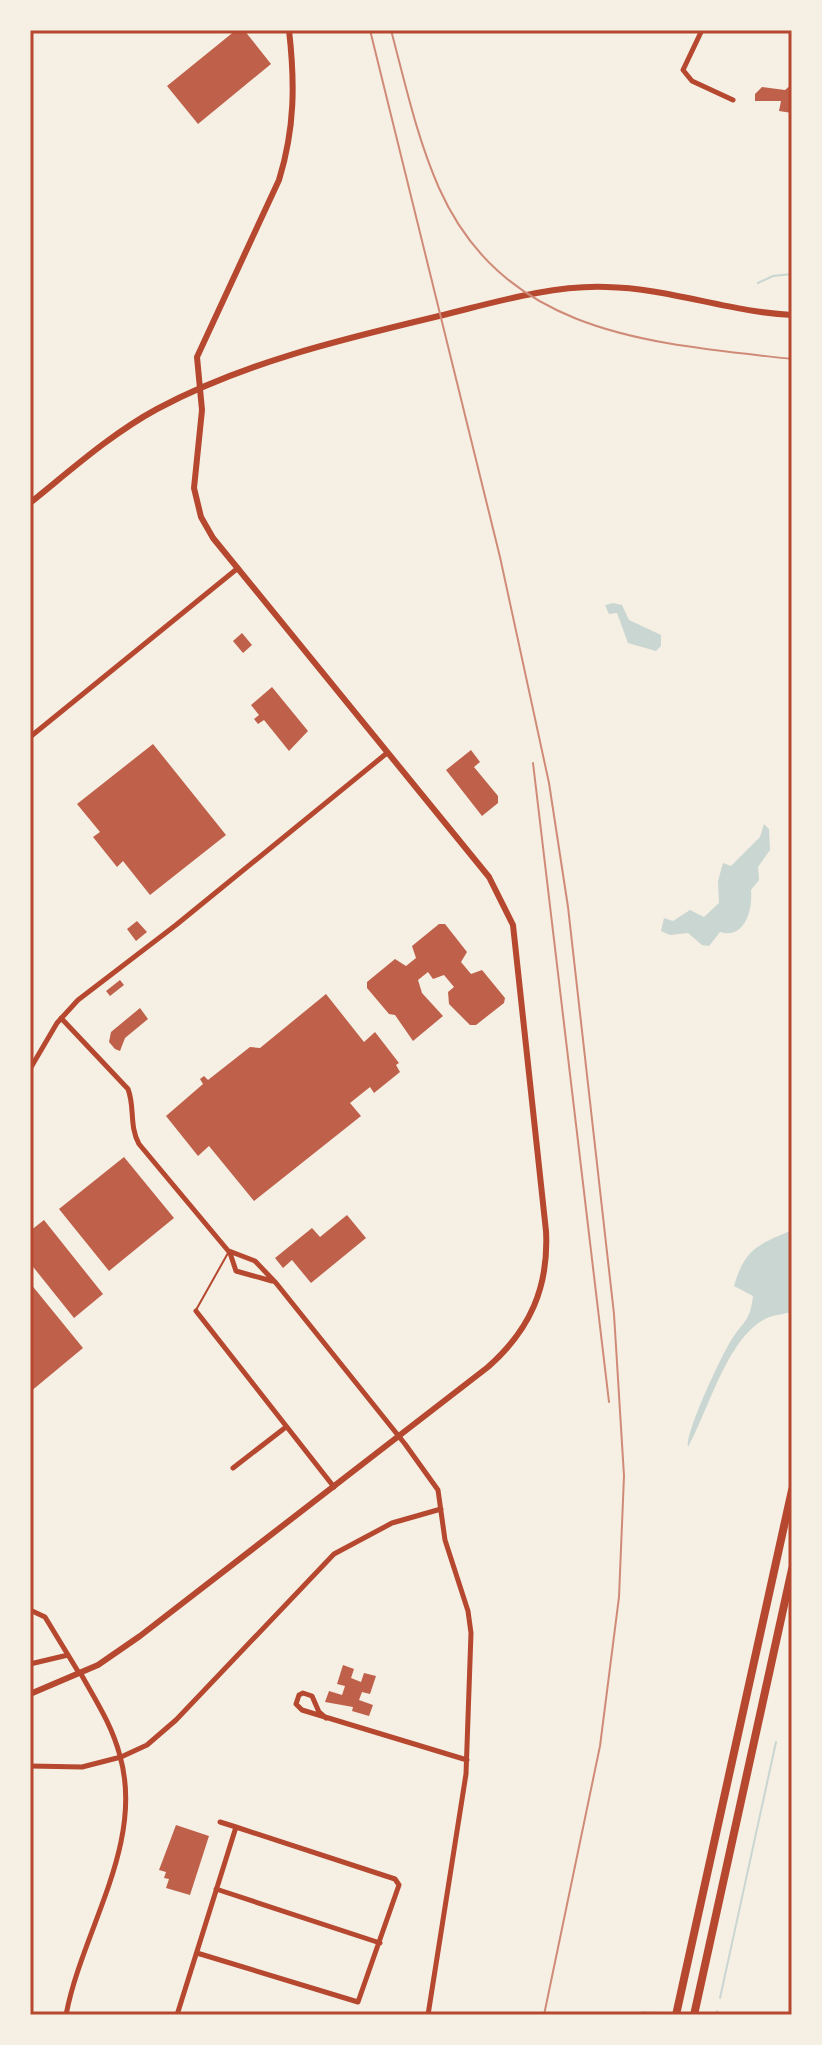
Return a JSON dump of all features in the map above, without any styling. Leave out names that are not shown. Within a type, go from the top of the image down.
[{"type":"highway","points":[[676,2015],[792,1490]]},
{"type":"highway","points":[[694,2015],[792,1569]]},
{"type":"street","points":[[30,1694],[80,1674],[140,1636],[399,1436],[514,1343],[529,1320],[542,1289],[547,1247],[510,916],[489,877],[213,538],[195,500],[193,473],[202,410],[196,364],[201,346],[279,180],[288,151],[295,98],[289,30]]},
{"type":"street","points":[[702,30],[683,70],[692,81],[733,100]]},
{"type":"street","points":[[30,503],[113,437],[157,409],[263,363],[402,325],[515,298],[588,287],[635,288],[792,315]]},
{"type":"street","points":[[30,737],[238,568]]},
{"type":"street","points":[[30,1069],[61,1018],[78,1000],[196,909],[387,753]]},
{"type":"street","points":[[61,1018],[128,1089],[133,1102],[132,1128],[139,1144],[229,1251],[239,1274],[276,1283]]},
{"type":"street","points":[[229,1251],[255,1261],[276,1283],[399,1436],[438,1490],[445,1540],[463,1587],[471,1633],[467,1760],[428,2015]]},
{"type":"street","points":[[196,1311],[334,1487]]},
{"type":"street","points":[[233,1468],[286,1427]]},
{"type":"street","points":[[30,1766],[82,1767],[121,1757],[147,1745],[170,1726],[334,1554],[392,1523],[441,1509]]},
{"type":"street","points":[[30,1610],[45,1617],[106,1716],[121,1757],[127,1801],[122,1839],[66,2015]]},
{"type":"street","points":[[30,1664],[68,1655]]},
{"type":"street","points":[[326,1718],[319,1712],[312,1696],[306,1693],[299,1695],[296,1702],[300,1709],[326,1718],[467,1760]]},
{"type":"street","points":[[197,1953],[353,2003],[362,1998],[398,1882],[220,1822]]},
{"type":"street","points":[[177,2015],[236,1827]]},
{"type":"street","points":[[216,1889],[380,1943]]},
{"type":"lane","points":[[196,1311],[229,1251]]},
{"type":"shaded area","points":[[605,605],[622,605],[629,620],[661,635],[661,646],[656,651],[628,643],[617,613],[609,614]]},
{"type":"shaded area","points":[[764,824],[769,829],[770,850],[758,867],[759,880],[751,890],[749,914],[741,927],[729,933],[720,932],[709,946],[702,945],[688,933],[670,935],[661,931],[664,918],[673,921],[690,910],[704,917],[719,903],[718,881],[723,863],[731,866],[760,837]]},
{"type":"shaded area","points":[[792,1230],[792,1312],[767,1318],[753,1327],[741,1341],[720,1376],[688,1447],[692,1426],[713,1376],[750,1311],[753,1296],[734,1286],[738,1273],[754,1249]]},
{"type":"building","points":[[236,30],[244,30],[271,64],[198,124],[167,86]]},
{"type":"building","points":[[792,84],[792,113],[779,111],[781,101],[755,101],[755,94],[762,87],[785,90]]},
{"type":"building","points":[[242,633],[252,645],[243,653],[233,641]]},
{"type":"building","points":[[272,687],[308,731],[289,751],[264,720],[258,724],[254,719],[259,715],[251,705]]},
{"type":"building","points":[[153,744],[226,835],[150,895],[123,861],[117,867],[93,837],[100,832],[77,804]]},
{"type":"building","points":[[471,750],[480,762],[474,767],[498,796],[498,803],[482,816],[446,770]]},
{"type":"building","points":[[137,921],[147,932],[136,941],[127,929]]},
{"type":"building","points":[[439,924],[445,924],[467,952],[461,962],[471,974],[482,970],[505,998],[504,1003],[476,1025],[470,1025],[449,1004],[448,992],[454,987],[444,975],[433,979],[428,972],[418,980],[422,993],[443,1016],[413,1041],[395,1015],[389,1014],[367,988],[367,982],[395,959],[406,966],[416,958],[412,946]]},
{"type":"building","points":[[120,980],[124,985],[110,996],[106,991]]},
{"type":"building","points":[[326,994],[364,1042],[375,1032],[399,1063],[396,1065],[400,1072],[374,1093],[370,1087],[350,1103],[361,1116],[254,1201],[209,1146],[198,1156],[166,1116],[203,1084],[200,1079],[204,1076],[208,1080],[250,1047],[260,1048]]},
{"type":"building","points":[[140,1008],[148,1019],[125,1038],[120,1051],[115,1049],[109,1042],[111,1032]]},
{"type":"building","points":[[124,1157],[174,1218],[109,1271],[59,1209]]},
{"type":"building","points":[[347,1215],[366,1238],[311,1283],[292,1260],[283,1268],[275,1258],[312,1228],[320,1237]]},
{"type":"building","points":[[44,1220],[103,1294],[74,1318],[30,1263],[30,1231]]},
{"type":"building","points":[[30,1283],[83,1348],[30,1392]]},
{"type":"building","points":[[343,1665],[354,1669],[351,1678],[361,1682],[364,1673],[376,1676],[370,1694],[362,1692],[359,1700],[373,1705],[369,1716],[352,1711],[353,1707],[325,1702],[329,1691],[342,1695],[345,1686],[337,1684]]},
{"type":"building","points":[[176,1825],[209,1836],[190,1895],[166,1888],[169,1879],[164,1878],[166,1872],[159,1870]]},
{"type":"waterway","points":[[758,283],[773,276],[792,274]]},
{"type":"waterway","points":[[720,1998],[776,1742]]},
{"type":"waterway","points":[[640,2015],[642,2012],[661,2013]]},
{"type":"tram line","points":[[391,30],[418,130],[439,188],[467,237],[502,275],[543,303],[588,323],[636,337],[792,359]]},
{"type":"railway","points":[[370,30],[500,557],[549,783],[568,907],[614,1314],[624,1476],[619,1597],[600,1746],[544,2015]]},
{"type":"railway","points":[[533,763],[609,1402]]}]
